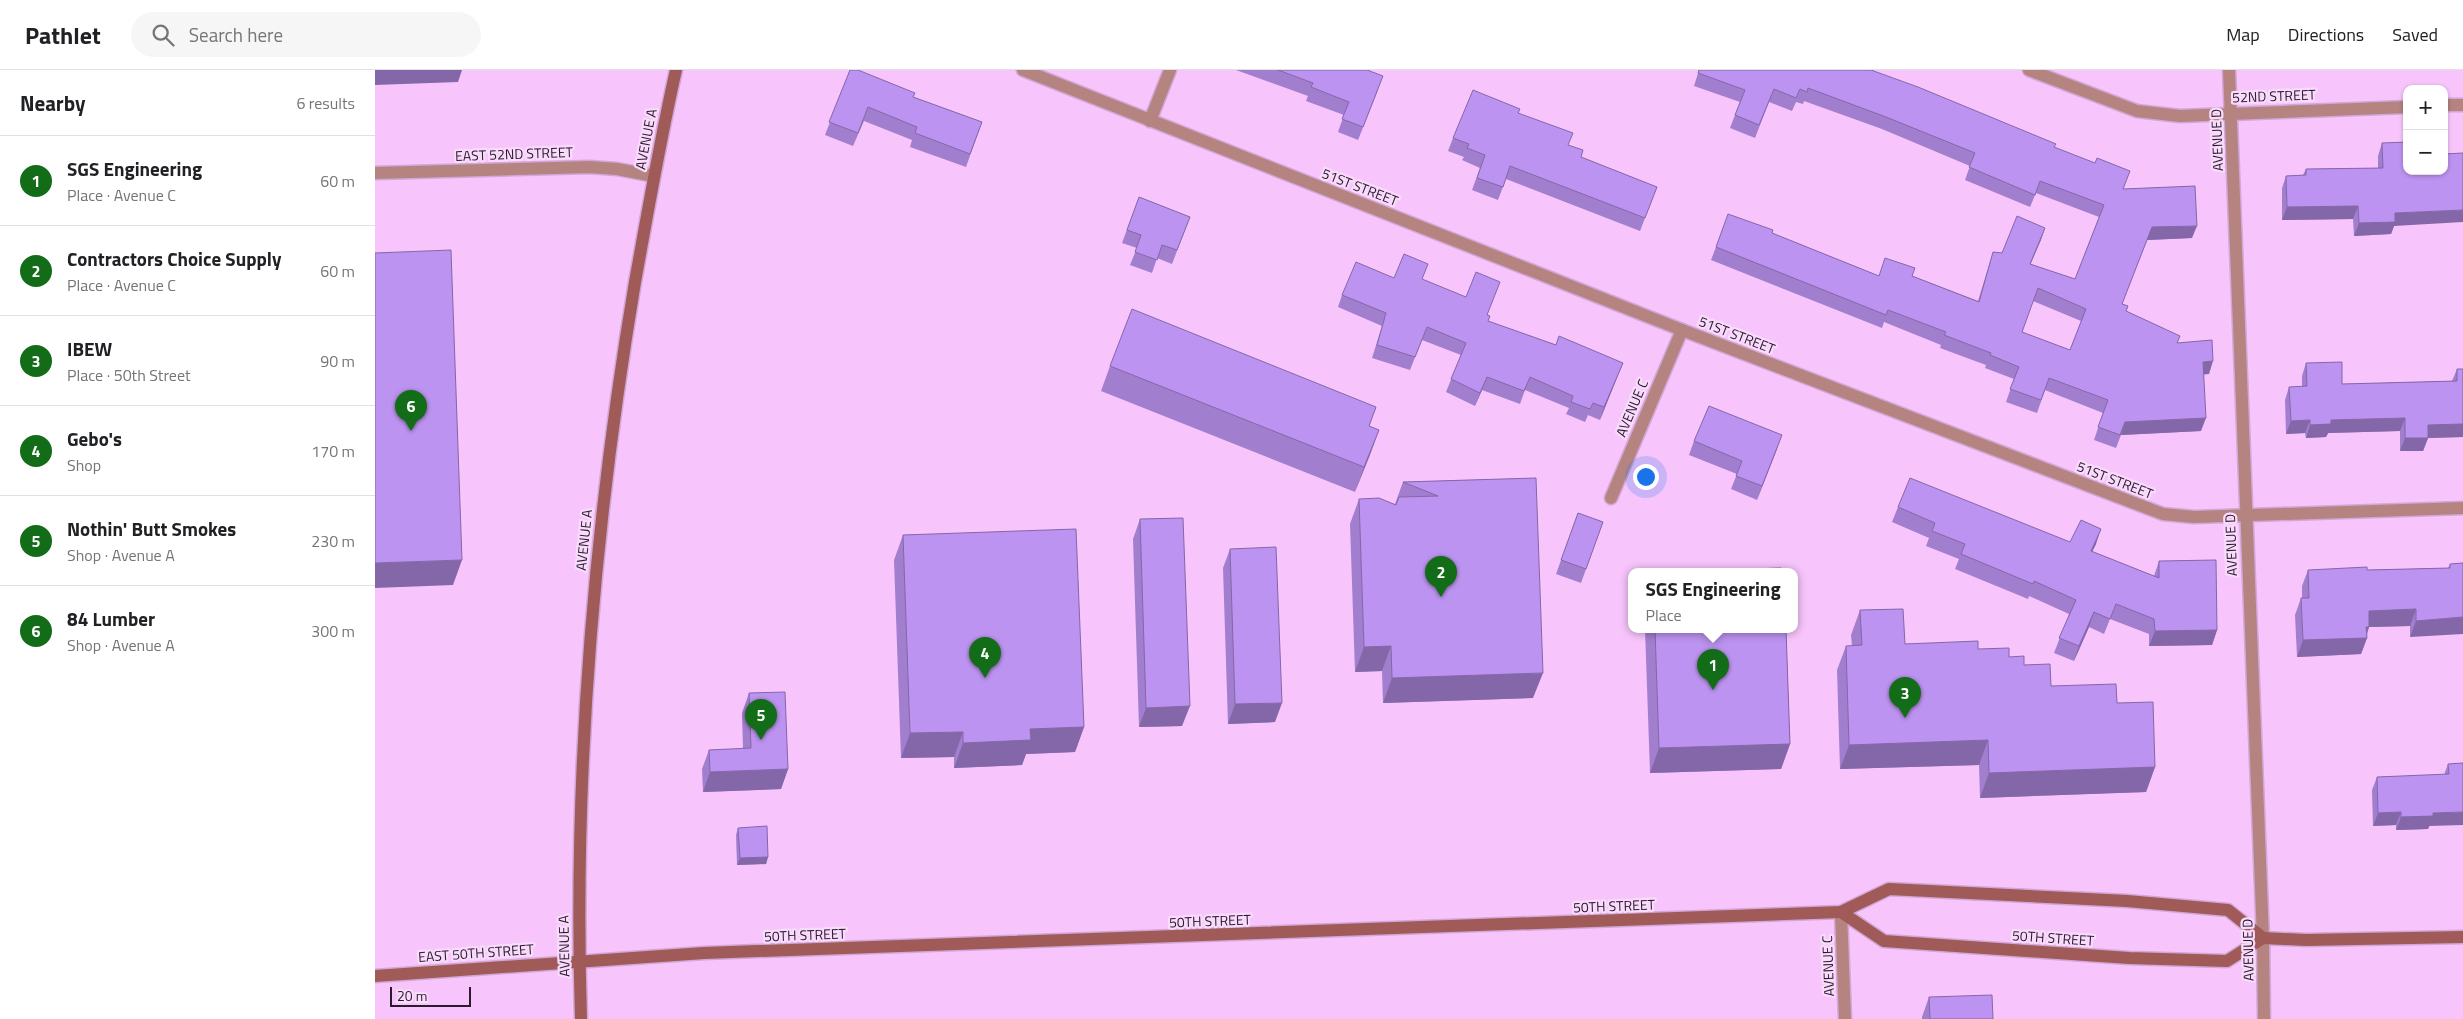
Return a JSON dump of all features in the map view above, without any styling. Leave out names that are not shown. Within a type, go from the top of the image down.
[{"type":"main road","name":"AVENUE A","points":[[581,1019],[579,961],[582,772],[586,686],[597,555],[626,338],[654,176],[676,70]]},
{"type":"main road","name":"50TH STREET","points":[[579,961],[703,953],[1841,912],[1889,890],[2127,901],[2228,910],[2263,938],[2227,961],[2129,958],[1884,941],[1841,912]]},
{"type":"main road","points":[[2263,938],[2323,940],[2463,937]]},
{"type":"main road","name":"EAST 50TH STREET","points":[[375,976],[579,961]]},
{"type":"street","name":"51ST STREET","points":[[1023,70],[1682,330],[2163,514],[2194,517],[2463,508]]},
{"type":"street","points":[[1150,121],[1170,70]]},
{"type":"street","name":"52ND STREET","points":[[2029,70],[2137,111],[2180,116],[2403,107]]},
{"type":"street","name":"AVENUE D","points":[[2229,70],[2263,938],[2264,1019]]},
{"type":"street","points":[[2448,105],[2463,105]]},
{"type":"street","name":"EAST 52ND STREET","points":[[375,173],[589,166],[654,176]]},
{"type":"street","name":"AVENUE C","points":[[1611,498],[1682,330]]},
{"type":"street","name":"AVENUE C","points":[[1841,912],[1845,1019]]},
{"type":"building","points":[[850,70],[858,70],[915,93],[913,97],[982,122],[970,154],[915,133],[917,127],[868,107],[858,133],[829,122]]},
{"type":"building","points":[[1278,70],[1367,70],[1383,76],[1363,127],[1342,119],[1349,102],[1311,87],[1313,83]]},
{"type":"building","points":[[1699,70],[1871,70],[1918,87],[2056,144],[2054,147],[2095,163],[2097,158],[2130,171],[2123,189],[2195,186],[2197,226],[2152,227],[2122,304],[2128,306],[2126,311],[2180,336],[2177,343],[2212,340],[2213,361],[2203,362],[2206,418],[2125,422],[2120,435],[2098,427],[2108,400],[2049,378],[2041,400],[2010,389],[2019,367],[1990,355],[1991,353],[1944,335],[1946,332],[1888,310],[1886,315],[1716,247],[1728,214],[1773,230],[1772,233],[1879,276],[1885,258],[1915,268],[1912,276],[1979,302],[1993,252],[2002,253],[2017,216],[2045,228],[2030,264],[2075,279],[2104,205],[2040,181],[2035,195],[1969,167],[1975,153],[1808,88],[1807,92],[1800,89],[1796,98],[1774,89],[1759,125],[1735,115],[1745,90],[1698,73]],"holes":[[[2038,288],[2086,309],[2070,350],[2022,332]]]},
{"type":"building","points":[[1473,90],[1520,109],[1518,113],[1573,133],[1568,145],[1583,150],[1581,157],[1657,187],[1645,218],[1510,166],[1503,187],[1477,178],[1485,155],[1467,148],[1469,144],[1453,138]]},
{"type":"building","points":[[2403,142],[2403,175],[2448,175],[2448,154],[2463,153],[2463,210],[2395,213],[2395,222],[2359,223],[2358,206],[2287,207],[2286,176],[2306,175],[2306,169],[2383,168],[2382,143]]},
{"type":"building","points":[[1139,197],[1190,217],[1177,250],[1162,245],[1157,260],[1135,252],[1141,235],[1127,230]]},
{"type":"building","points":[[451,250],[462,560],[375,563],[375,253]]},
{"type":"building","points":[[1404,254],[1428,264],[1422,279],[1466,297],[1476,272],[1500,282],[1487,315],[1490,316],[1488,321],[1556,345],[1559,336],[1623,363],[1604,407],[1593,403],[1590,409],[1571,402],[1573,396],[1530,377],[1524,391],[1487,377],[1480,393],[1451,379],[1466,343],[1427,327],[1415,357],[1377,345],[1386,313],[1342,295],[1356,262],[1394,278]]},
{"type":"building","points":[[1132,309],[1376,407],[1369,426],[1379,430],[1364,467],[1110,366]]},
{"type":"building","points":[[2342,362],[2342,384],[2457,381],[2457,369],[2463,369],[2463,424],[2428,425],[2428,438],[2405,438],[2405,418],[2331,420],[2331,424],[2310,425],[2310,420],[2291,421],[2289,387],[2307,386],[2306,363]]},
{"type":"building","points":[[1709,406],[1782,435],[1762,486],[1736,476],[1742,461],[1694,441]]},
{"type":"building","points":[[1536,478],[1543,673],[1392,678],[1391,646],[1364,647],[1359,499],[1379,498],[1396,505],[1399,497],[1438,496],[1403,482]]},
{"type":"building","points":[[1910,478],[2070,542],[2081,520],[2101,529],[2091,551],[2159,578],[2159,561],[2216,560],[2217,630],[2155,631],[2154,619],[2116,604],[2110,619],[2094,612],[2079,646],[2059,638],[2076,600],[2034,581],[2033,584],[1961,554],[1965,544],[1932,531],[1935,523],[1898,507]]},
{"type":"building","points":[[1578,513],[1603,522],[1586,569],[1561,560]]},
{"type":"building","points":[[1183,518],[1190,706],[1146,708],[1140,519]]},
{"type":"building","points":[[1076,529],[1084,727],[1030,729],[1031,740],[963,743],[963,732],[910,733],[903,535]]},
{"type":"building","points":[[1276,547],[1282,703],[1235,704],[1230,549]]},
{"type":"building","points":[[2463,563],[2463,617],[2416,621],[2416,609],[2369,611],[2369,627],[2366,627],[2367,638],[2303,640],[2301,598],[2309,598],[2308,570],[2367,567],[2367,570],[2450,568],[2450,564]]},
{"type":"building","points":[[1903,609],[1905,644],[1978,641],[1978,649],[2009,648],[2009,657],[2024,656],[2024,665],[2050,664],[2051,686],[2116,684],[2117,703],[2153,702],[2155,767],[1989,773],[1988,740],[1849,745],[1846,646],[1862,645],[1860,610]]},
{"type":"building","points":[[1655,633],[1786,633],[1790,744],[1659,748]]},
{"type":"building","points":[[785,692],[788,769],[710,772],[709,750],[751,748],[749,693]]},
{"type":"building","points":[[2463,763],[2463,812],[2433,813],[2433,816],[2401,817],[2401,812],[2378,813],[2377,777],[2449,774],[2448,764]]},
{"type":"building","points":[[767,826],[768,857],[740,858],[738,828]]},
{"type":"building","points":[[1992,995],[1993,1019],[1930,1019],[1929,997]]},
{"type":"place","name":"84 Lumber","points":[[411,431]]},
{"type":"place","name":"Contractors Choice Supply","points":[[1441,597]]},
{"type":"place","name":"Gebo's","points":[[985,678]]},
{"type":"place","name":"SGS Engineering","points":[[1713,690]]},
{"type":"place","name":"IBEW","points":[[1905,718]]},
{"type":"place","name":"Nothin' Butt Smokes","points":[[761,740]]}]
